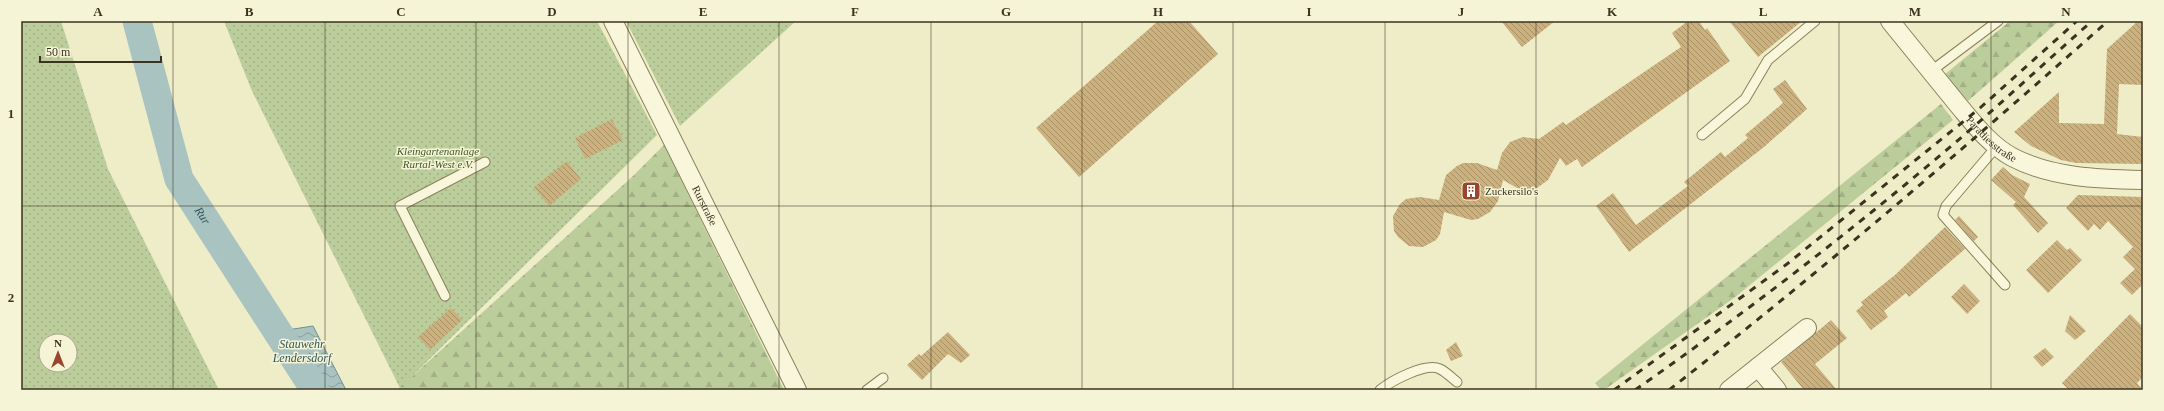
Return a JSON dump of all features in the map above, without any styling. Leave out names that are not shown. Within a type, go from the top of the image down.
[{"type":"street","name":"Rurstraße","points":[[613,21],[797,390]]},
{"type":"street","name":"Paradiesstraße","points":[[1890,21],[1930,72],[1988,140],[2012,156],[2030,164],[2065,175],[2140,180]]},
{"type":"street","points":[[1730,390],[1807,328]]},
{"type":"street","points":[[1758,367],[1777,390]]},
{"type":"lane","points":[[1702,135],[1745,99],[1768,60],[1815,21]]},
{"type":"lane","points":[[1930,72],[1998,21]]},
{"type":"lane","points":[[1997,146],[1946,206],[1943,215],[2004,285]]},
{"type":"lane","points":[[445,296],[400,206],[485,162]]},
{"type":"lane","points":[[1380,390],[1408,374],[1426,368],[1439,368],[1457,382]]},
{"type":"lane","points":[[868,390],[883,378]]},
{"type":"green space","points":[[21,21],[61,21],[108,169],[219,390],[21,390]]},
{"type":"green space","name":"Kleingartenanlage Rurtal-West e.V.","points":[[224,21],[597,21],[657,135],[400,388],[252,91]]},
{"type":"green space","points":[[626,21],[796,21],[680,126]]},
{"type":"green space","points":[[2010,21],[2059,21],[1968,101],[1944,75]]},
{"type":"green space","points":[[1941,104],[1953,120],[1734,298],[1604,390],[1601,390],[1595,383]]},
{"type":"green space","points":[[664,145],[784,390],[397,390],[633,176]]},
{"type":"water","name":"Stauwehr Lendersdorf","points":[[313,326],[346,390],[300,390],[267,333]]},
{"type":"building","points":[[1158,21],[1189,21],[1218,54],[1079,177],[1036,128]]},
{"type":"building","points":[[1501,21],[1555,21],[1522,47]]},
{"type":"building","points":[[1688,21],[1699,21],[1705,30],[1707,28],[1730,61],[1582,167],[1577,159],[1566,166],[1560,158],[1548,180],[1537,188],[1530,190],[1517,188],[1503,180],[1498,201],[1490,212],[1478,219],[1471,220],[1444,212],[1440,234],[1436,240],[1423,247],[1409,246],[1398,237],[1394,231],[1393,216],[1400,204],[1406,199],[1420,197],[1439,200],[1446,175],[1463,163],[1477,163],[1497,170],[1502,153],[1510,142],[1523,137],[1539,139],[1563,122],[1566,125],[1681,47],[1672,33]]},
{"type":"building","points":[[1729,21],[1802,21],[1758,57]]},
{"type":"building","points":[[2138,21],[2143,21],[2143,85],[2119,84],[2117,134],[2143,137],[2143,164],[2076,163],[2061,160],[2031,146],[2014,132],[2059,92],[2059,123],[2104,124],[2107,49]]},
{"type":"building","points":[[1785,80],[1807,109],[1764,147],[1629,252],[1596,206],[1613,193],[1636,225],[1688,186],[1684,182],[1721,152],[1725,157],[1748,138],[1745,135],[1783,103],[1773,89]]},
{"type":"building","points":[[612,119],[623,140],[585,159],[575,138]]},
{"type":"building","points":[[567,161],[581,179],[549,206],[534,187]]},
{"type":"building","points":[[2003,167],[2012,175],[2030,184],[2024,197],[2048,223],[2038,233],[2013,205],[2016,202],[1991,180]]},
{"type":"building","points":[[2078,195],[2143,197],[2143,284],[2132,295],[2120,283],[2135,269],[2123,257],[2133,247],[2108,221],[2100,230],[2094,224],[2088,231],[2066,208]]},
{"type":"building","points":[[1959,216],[1978,237],[1974,241],[1955,220]]},
{"type":"building","points":[[1945,227],[1965,249],[1909,297],[1906,293],[1884,311],[1888,317],[1871,330],[1856,311],[1863,305],[1861,302],[1895,275]]},
{"type":"building","points":[[2057,240],[2067,250],[2070,248],[2082,260],[2048,293],[2026,270]]},
{"type":"building","points":[[1964,284],[1980,301],[1967,314],[1951,297]]},
{"type":"building","points":[[451,308],[462,320],[430,350],[418,337]]},
{"type":"building","points":[[2130,314],[2143,327],[2143,377],[2137,383],[2143,390],[2069,390],[2062,383]]},
{"type":"building","points":[[2070,315],[2086,331],[2075,340],[2065,331]]},
{"type":"building","points":[[1831,320],[1847,338],[1815,364],[1837,390],[1804,390],[1781,362]]},
{"type":"building","points":[[948,332],[970,355],[961,363],[948,354],[922,380],[907,365],[919,354],[921,356]]},
{"type":"building","points":[[1456,342],[1463,356],[1451,361],[1446,350]]},
{"type":"building","points":[[2045,348],[2054,357],[2042,367],[2033,357]]},
{"type":"waterway","name":"Rur","points":[[137,21],[179,179],[315,390]]},
{"type":"railway","points":[[1614,390],[1787,264],[1980,108],[2077,21]]},
{"type":"railway","points":[[1635,390],[1761,299],[1883,203],[1963,136],[2092,21]]},
{"type":"railway","points":[[1669,390],[1892,209],[2108,21]]},
{"type":"place","name":"Zuckersilo's","points":[[1471,191]]}]
